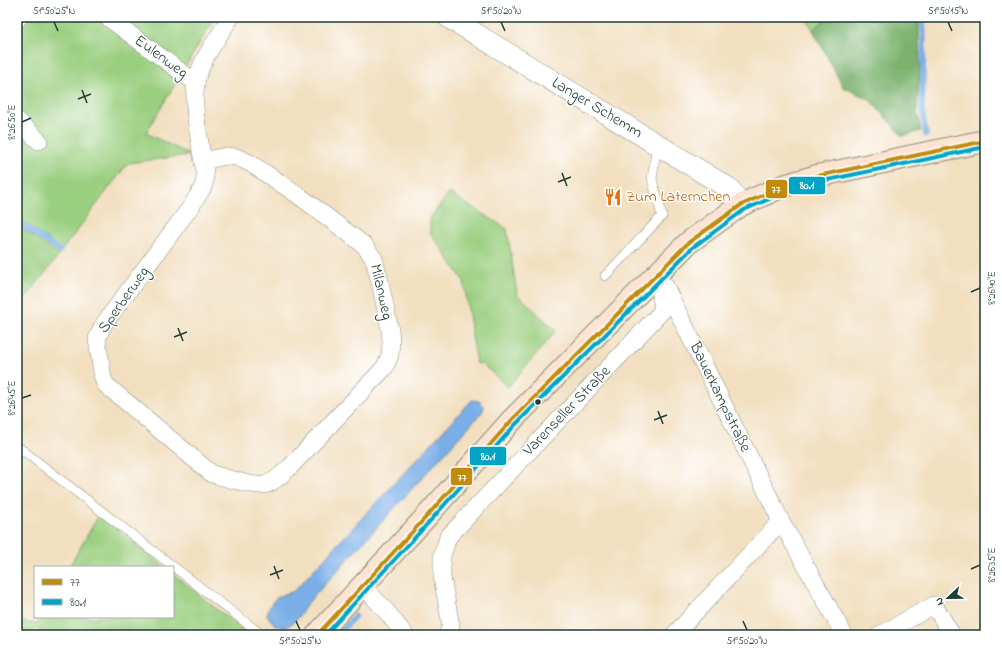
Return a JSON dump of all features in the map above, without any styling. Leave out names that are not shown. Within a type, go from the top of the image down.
[{"type":"main road","name":"Varenseller Straße","points":[[317,635],[427,516],[511,421],[688,243],[741,205],[783,186],[806,179],[985,141]]},
{"type":"street","points":[[17,20],[20,17]]},
{"type":"street","name":"Eulenweg","points":[[107,17],[196,83]]},
{"type":"street","name":"Sperberweg","points":[[231,17],[211,49],[201,68],[196,83],[195,98],[205,173],[203,186],[192,205],[103,326],[97,339],[103,379],[106,385],[212,474],[230,480],[264,485],[278,478],[290,467]]},
{"type":"street","name":"Langer Schemm","points":[[448,17],[730,189],[741,205]]},
{"type":"street","points":[[17,120],[39,141]]},
{"type":"street","name":"Milanweg","points":[[203,161],[226,156],[236,157],[250,163],[292,191],[351,234],[364,245],[374,259],[380,282],[391,342],[390,355],[385,367],[290,467]]},
{"type":"street","name":"Bauerkampstraße","points":[[658,272],[781,521],[844,635]]},
{"type":"street","name":"Varenseller Straße","points":[[447,635],[451,626],[442,577],[442,556],[448,537],[663,310],[658,272]]},
{"type":"street","points":[[674,635],[781,521]]},
{"type":"street","points":[[362,586],[387,612],[405,635]]},
{"type":"street","points":[[880,635],[934,605],[952,635]]},
{"type":"lane","points":[[605,276],[662,216],[652,179],[657,144]]},
{"type":"lane","points":[[17,446],[173,566]]},
{"type":"lane","points":[[174,567],[262,635]]},
{"type":"green space","points":[[17,17],[215,17],[146,133],[190,155],[128,163],[62,250],[17,217]]},
{"type":"green space","points":[[806,17],[826,17],[825,20],[813,30]]},
{"type":"green space","points":[[826,17],[919,17],[920,69],[917,111],[921,131],[902,136],[869,99],[843,87],[813,30],[825,20]]},
{"type":"green space","points":[[449,193],[507,229],[517,294],[556,331],[508,387],[482,364],[476,363],[464,281],[430,232],[430,218]]},
{"type":"green space","points":[[17,225],[59,255],[25,299],[17,304]]},
{"type":"green space","points":[[99,515],[163,566],[70,566]]},
{"type":"green space","points":[[174,575],[249,635],[51,635],[35,629],[31,635],[17,635],[17,621],[37,624],[40,618],[174,618]]},
{"type":"water","points":[[472,400],[479,401],[484,406],[483,411],[305,606],[297,619],[285,628],[275,625],[267,615],[270,606],[274,601],[279,596],[294,591]]},
{"type":"waterway","points":[[923,17],[924,39],[922,109],[926,135]]},
{"type":"waterway","points":[[17,221],[60,251]]},
{"type":"waterway","points":[[338,635],[355,616]]},
{"type":"transit line","name":"77","points":[[317,635],[427,516],[511,421],[688,243],[741,205],[783,186],[817,176],[985,141]]},
{"type":"transit line","name":"80.1","points":[[325,635],[431,520],[515,425],[692,248],[744,210],[785,192],[818,182],[985,147]]},
{"type":"place","name":"Zum Laternchen","points":[[613,197]]}]
